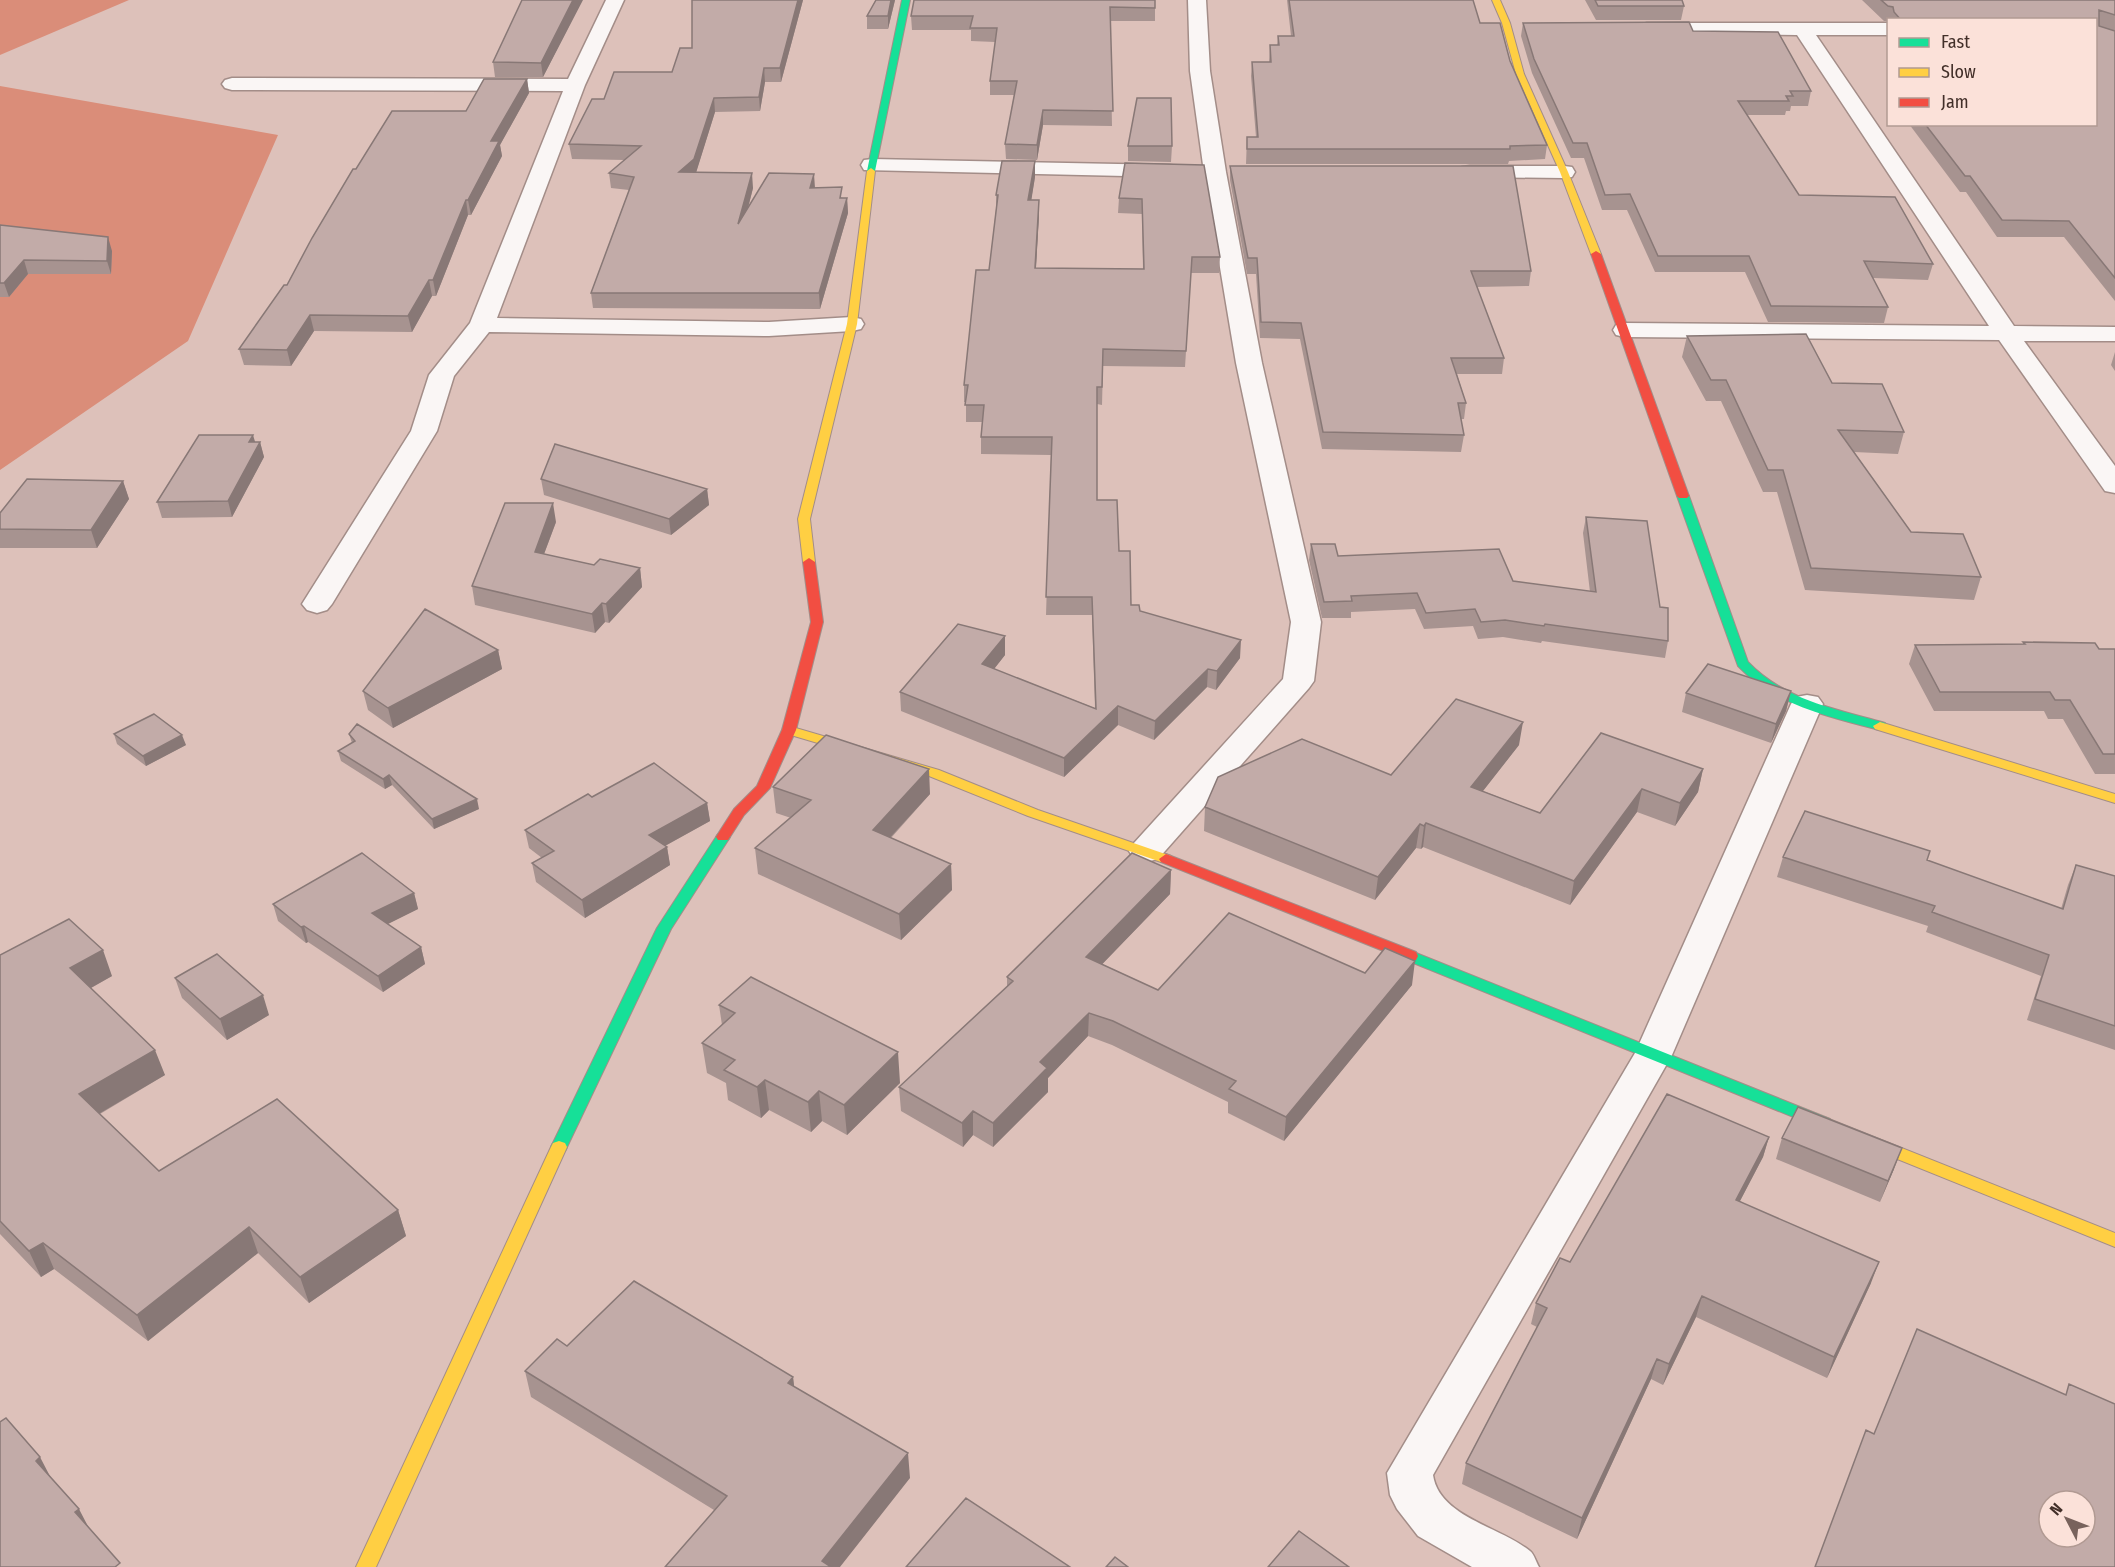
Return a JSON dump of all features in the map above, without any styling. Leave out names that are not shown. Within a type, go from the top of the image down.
[{"type":"street","points":[[317,604],[423,431],[442,375],[482,326],[575,85],[615,0]]},
{"type":"street","points":[[368,1567],[607,1044],[664,928],[739,812],[763,788],[789,730],[817,622],[804,519],[852,324],[872,165],[906,0]]},
{"type":"street","points":[[1146,851],[1298,681],[1306,622],[1249,363],[1227,171],[1200,71],[1197,0]]},
{"type":"street","points":[[1496,0],[1506,23],[1520,74],[1564,172],[1625,330],[1742,663],[1750,676],[1773,690],[1807,704],[2115,799]]},
{"type":"street","points":[[1506,23],[1526,28]]},
{"type":"street","points":[[1628,29],[1887,29]]},
{"type":"street","points":[[1803,29],[2007,334],[2115,485]]},
{"type":"street","points":[[232,84],[575,85]]},
{"type":"street","points":[[872,165],[1227,171]]},
{"type":"street","points":[[1448,172],[1564,172]]},
{"type":"street","points":[[482,326],[769,329],[852,324]]},
{"type":"street","points":[[1625,330],[2115,334]]},
{"type":"street","points":[[1515,1567],[1435,1521],[1413,1495],[1410,1473],[1653,1055],[1807,704]]},
{"type":"street","points":[[789,730],[934,773],[1033,813],[1146,851],[2115,1240]]},
{"type":"shaded area","points":[[0,0],[129,0],[0,55]]},
{"type":"shaded area","points":[[0,86],[278,135],[188,341],[0,470]]},
{"type":"building","points":[[522,0],[573,0],[541,63],[493,62]]},
{"type":"building","points":[[692,0],[798,0],[780,68],[764,68],[759,97],[714,98],[694,159],[679,172],[752,173],[738,224],[769,173],[814,174],[810,188],[842,187],[840,198],[847,198],[819,293],[591,293],[634,177],[609,173],[641,146],[569,144],[592,99],[604,99],[614,72],[672,72],[680,48],[692,48]]},
{"type":"building","points":[[876,0],[891,0],[888,16],[867,16]]},
{"type":"building","points":[[914,0],[1155,0],[1155,8],[1110,7],[1113,111],[1043,110],[1037,145],[1005,144],[1017,81],[990,81],[997,28],[970,28],[973,16],[911,16]]},
{"type":"building","points":[[1289,0],[1473,0],[1480,23],[1500,23],[1510,61],[1547,145],[1510,146],[1510,149],[1247,149],[1247,137],[1258,137],[1252,62],[1271,62],[1270,45],[1279,45],[1278,36],[1294,36]]},
{"type":"building","points":[[1595,0],[1682,0],[1684,6],[1598,6]]},
{"type":"building","points":[[1881,0],[2115,0],[2115,15],[2099,10],[2099,26],[2115,31],[2115,278],[2069,221],[2002,220],[1970,176],[1965,176],[1927,126],[2097,126],[2097,18],[1899,18],[1893,7]]},
{"type":"building","points":[[1689,22],[1693,31],[1778,32],[1811,91],[1790,91],[1793,96],[1786,96],[1789,101],[1738,101],[1799,195],[1895,197],[1933,264],[1864,261],[1888,307],[1771,306],[1749,256],[1658,256],[1630,194],[1605,195],[1587,143],[1573,143],[1534,59],[1523,23]]},
{"type":"building","points":[[484,79],[527,79],[491,141],[499,141],[466,200],[433,280],[429,280],[408,316],[310,315],[287,350],[239,349],[284,285],[287,285],[353,169],[356,169],[392,111],[466,111]]},
{"type":"building","points":[[1137,98],[1171,98],[1172,146],[1128,146]]},
{"type":"building","points":[[1002,161],[1035,161],[1028,200],[1039,200],[1035,268],[1144,269],[1142,199],[1119,198],[1125,163],[1204,165],[1220,257],[1192,257],[1186,351],[1103,349],[1102,387],[1097,387],[1097,500],[1117,500],[1119,551],[1130,551],[1131,605],[1139,605],[1140,611],[1241,640],[1217,671],[1208,669],[1155,721],[1118,706],[1064,758],[900,692],[958,624],[1005,636],[982,664],[1096,709],[1092,597],[1046,597],[1052,437],[981,437],[984,405],[965,405],[968,385],[964,385],[976,270],[989,270],[998,195],[996,195]]},
{"type":"building","points":[[1230,166],[1513,166],[1531,271],[1471,271],[1504,358],[1451,358],[1466,403],[1458,403],[1464,435],[1323,432],[1301,323],[1261,322],[1257,258],[1248,258]]},
{"type":"building","points":[[0,225],[108,237],[107,261],[24,260],[4,283],[0,283]]},
{"type":"building","points":[[1806,334],[1832,383],[1882,384],[1904,432],[1838,430],[1911,532],[1963,534],[1981,577],[1811,568],[1783,470],[1768,470],[1726,380],[1711,380],[1687,336]]},
{"type":"building","points":[[199,435],[253,435],[249,442],[260,442],[228,501],[157,502]]},
{"type":"building","points":[[555,444],[707,489],[669,519],[541,479]]},
{"type":"building","points":[[27,479],[123,481],[91,530],[0,529],[0,513]]},
{"type":"building","points":[[505,503],[553,503],[535,552],[594,565],[600,559],[640,568],[606,604],[602,603],[592,614],[472,586]]},
{"type":"building","points":[[1586,517],[1647,521],[1660,607],[1668,608],[1668,641],[1545,624],[1544,626],[1505,620],[1481,622],[1475,609],[1426,613],[1417,593],[1351,596],[1352,601],[1324,602],[1311,544],[1335,544],[1338,556],[1499,549],[1513,581],[1596,592]]},
{"type":"building","points":[[425,609],[498,650],[388,708],[363,691]]},
{"type":"building","points":[[2023,642],[2095,643],[2099,649],[2115,649],[2115,754],[2103,754],[2070,700],[2055,700],[2050,692],[1940,692],[1915,645],[2025,644]]},
{"type":"building","points":[[1708,664],[1791,691],[1776,724],[1686,693]]},
{"type":"building","points":[[1456,699],[1523,722],[1471,787],[1540,813],[1601,733],[1703,769],[1680,803],[1642,789],[1574,881],[1426,823],[1424,826],[1420,824],[1378,877],[1205,807],[1218,777],[1302,739],[1391,775]]},
{"type":"building","points":[[154,714],[182,735],[143,756],[114,734]]},
{"type":"building","points":[[357,724],[477,799],[432,819],[389,775],[383,779],[338,751],[355,741],[349,734]]},
{"type":"building","points":[[826,735],[929,769],[873,830],[951,864],[899,914],[755,848],[811,800],[773,787]]},
{"type":"building","points":[[654,763],[707,803],[649,835],[667,847],[582,900],[532,863],[554,851],[525,830],[588,794],[592,797]]},
{"type":"building","points":[[1805,811],[1930,851],[1927,860],[2063,909],[2076,865],[2115,876],[2115,1026],[2035,999],[2049,955],[1932,912],[1935,906],[1783,857]]},
{"type":"building","points":[[362,853],[414,893],[372,913],[421,947],[378,976],[304,926],[301,927],[273,904]]},
{"type":"building","points":[[1132,853],[1171,870],[1086,957],[1158,990],[1229,913],[1365,973],[1385,948],[1415,961],[1286,1117],[1229,1089],[1236,1081],[1113,1021],[1089,1013],[1040,1062],[1047,1068],[993,1123],[973,1111],[962,1123],[899,1087],[1013,981],[1007,977]]},
{"type":"building","points":[[69,919],[103,950],[70,968],[155,1050],[79,1094],[159,1171],[277,1099],[398,1210],[300,1277],[249,1227],[137,1315],[43,1243],[29,1251],[0,1221],[0,955]]},
{"type":"building","points":[[217,954],[263,995],[220,1019],[175,978]]},
{"type":"building","points":[[751,977],[898,1052],[844,1105],[819,1091],[808,1102],[765,1080],[757,1087],[724,1070],[735,1060],[702,1043],[735,1013],[719,1005]]},
{"type":"building","points":[[1667,1094],[1769,1137],[1736,1200],[1879,1262],[1834,1357],[1702,1296],[1669,1364],[1657,1359],[1582,1518],[1466,1463],[1547,1308],[1536,1303],[1560,1258],[1570,1262]]},
{"type":"building","points":[[1798,1107],[1902,1148],[1888,1181],[1782,1138]]},
{"type":"building","points":[[634,1281],[793,1377],[788,1383],[908,1453],[822,1561],[831,1567],[665,1567],[727,1496],[525,1371],[557,1339],[567,1346]]},
{"type":"building","points":[[1917,1329],[2066,1395],[2069,1384],[2115,1404],[2115,1567],[1815,1567],[1866,1430],[1874,1434]]},
{"type":"building","points":[[6,1418],[40,1457],[36,1461],[79,1509],[75,1512],[120,1563],[115,1567],[0,1567],[0,1422]]},
{"type":"building","points":[[966,1498],[1070,1567],[906,1567]]},
{"type":"building","points":[[1299,1531],[1349,1567],[1268,1567]]},
{"type":"building","points":[[1115,1557],[1128,1567],[1106,1567]]},
{"type":"traffic: fast","points":[[871,171],[906,0]]},
{"type":"traffic: fast","points":[[1683,496],[1742,663],[1755,677],[1787,697],[1880,726]]},
{"type":"traffic: fast","points":[[559,1147],[664,928],[723,837]]},
{"type":"traffic: fast","points":[[1411,956],[1824,1123]]},
{"type":"traffic: slow","points":[[1496,0],[1506,23],[1520,74],[1564,172],[1596,254]]},
{"type":"traffic: slow","points":[[809,562],[804,519],[852,324],[871,171]]},
{"type":"traffic: slow","points":[[1880,726],[2115,799]]},
{"type":"traffic: slow","points":[[789,730],[934,773],[1033,813],[1166,859]]},
{"type":"traffic: slow","points":[[1824,1123],[2115,1240]]},
{"type":"traffic: slow","points":[[366,1567],[559,1147]]},
{"type":"traffic: jam","points":[[1596,254],[1683,496]]},
{"type":"traffic: jam","points":[[723,837],[739,812],[763,788],[789,730],[817,622],[809,562]]},
{"type":"traffic: jam","points":[[1166,859],[1411,956]]}]
